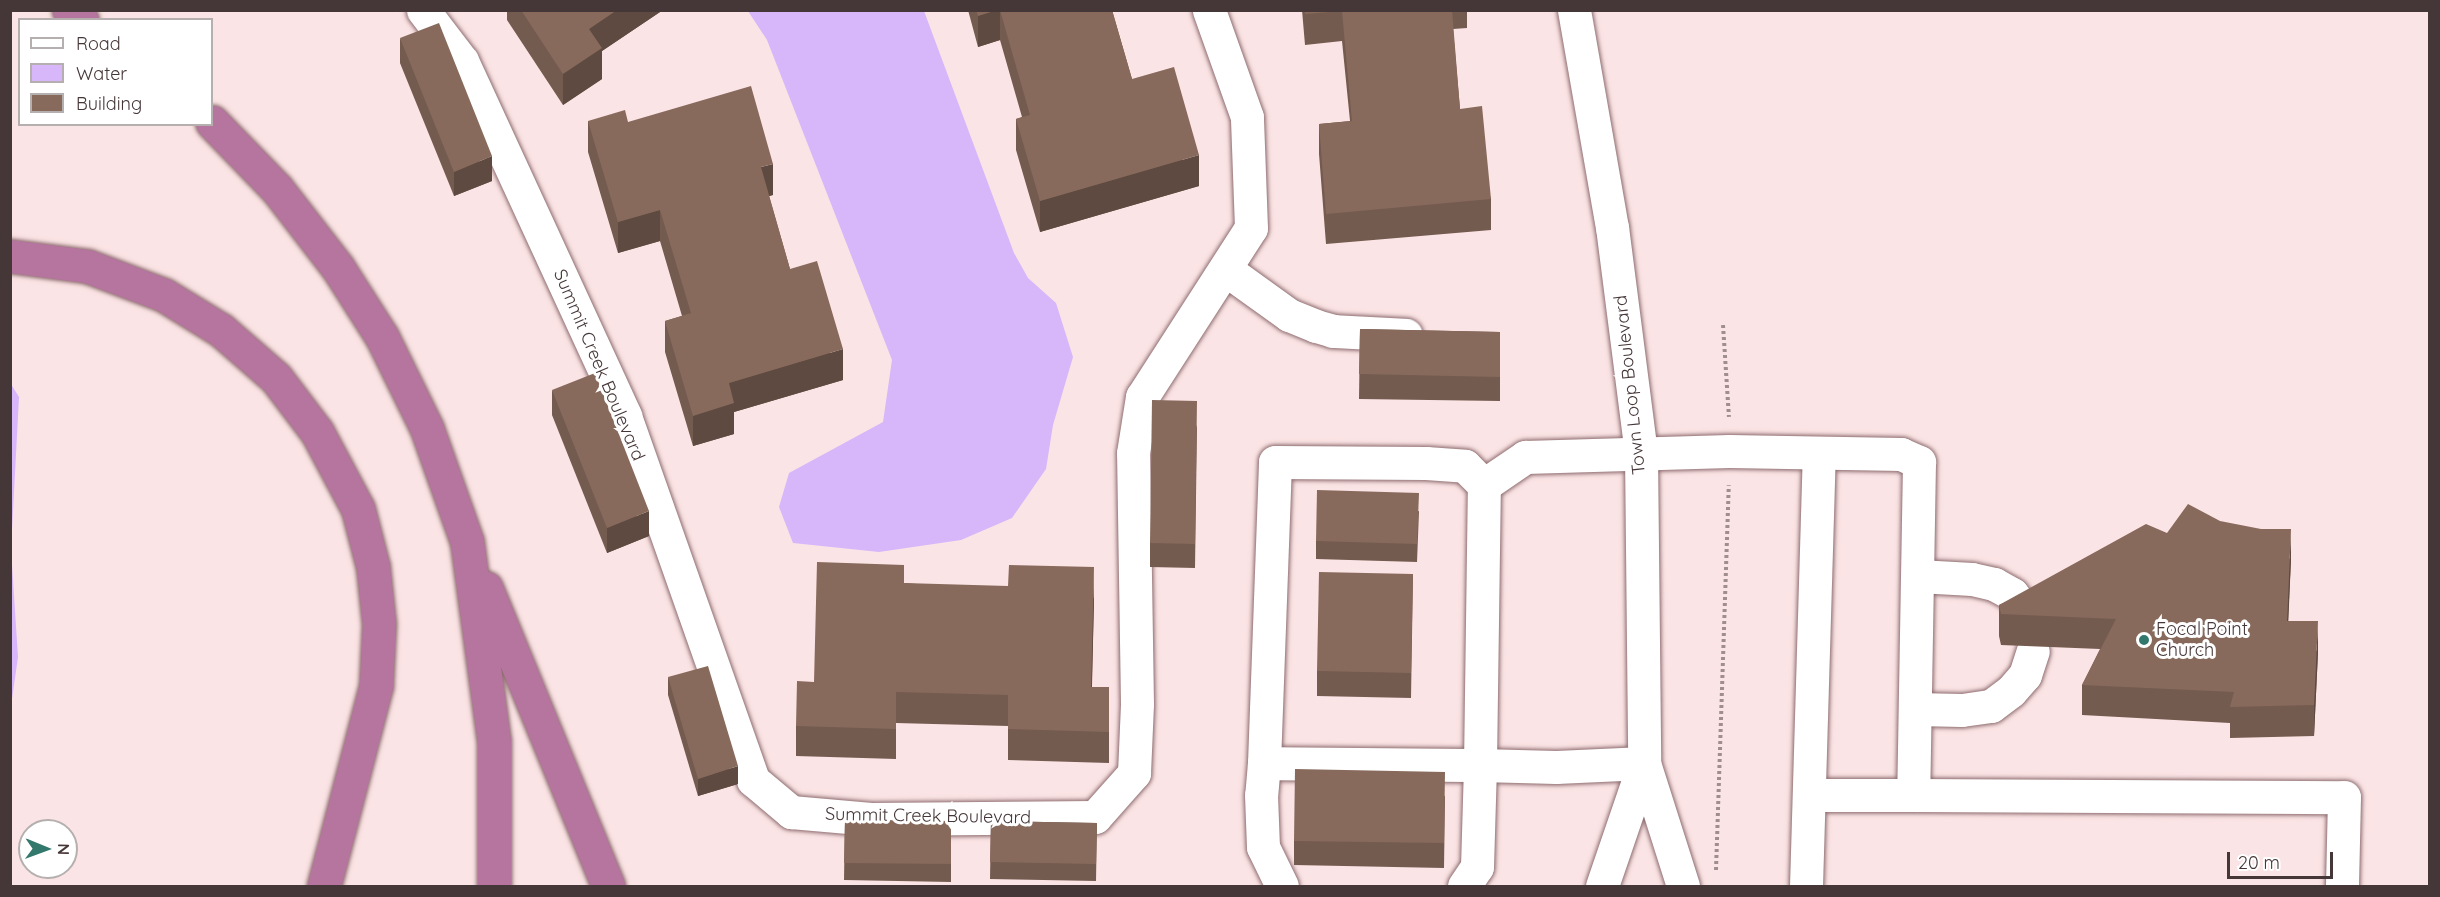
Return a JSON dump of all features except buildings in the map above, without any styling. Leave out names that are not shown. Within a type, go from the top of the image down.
[{"type":"highway","points":[[213,123],[277,189],[338,268],[382,338],[427,429],[467,542],[608,886]]},
{"type":"highway","points":[[10,256],[87,266],[164,295],[221,330],[276,378],[317,432],[358,509],[375,579],[379,624],[376,686],[324,886]]},
{"type":"highway","points":[[467,542],[494,741],[494,886]]},
{"type":"street","name":"Summit Creek Boulevard","points":[[423,10],[462,61],[625,416],[753,780],[791,812],[871,819],[1095,817],[1134,773],[1137,704],[1133,453],[1142,397],[1251,228],[1247,117],[1209,10]]},
{"type":"street","name":"Town Loop Boulevard","points":[[1574,10],[1612,227],[1641,452],[1644,763],[1683,886]]},
{"type":"street","points":[[1225,269],[1289,315],[1325,328],[1437,336]]},
{"type":"street","points":[[1485,485],[1524,457],[1729,451],[1901,454],[1919,462],[1913,795]]},
{"type":"street","points":[[1806,886],[1819,453]]},
{"type":"street","points":[[1282,886],[1263,847],[1261,795],[1275,462],[1426,463],[1465,466],[1485,485],[1477,867],[1464,886]]},
{"type":"street","points":[[1918,576],[1972,579],[1994,584],[2012,594],[2027,614]]},
{"type":"street","points":[[1915,709],[1962,710],[1991,706],[2011,692],[2025,675],[2033,651]]},
{"type":"street","points":[[1264,763],[1556,767],[1644,763]]},
{"type":"street","name":"Town Loop Boulevard","points":[[1602,886],[1644,763]]},
{"type":"street","points":[[1809,795],[2344,797],[2342,886]]},
{"type":"path","points":[[1716,875],[1729,451],[1723,325]]},
{"type":"water","points":[[748,11],[924,11],[1014,253],[1028,278],[1056,303],[1073,357],[1053,425],[1046,469],[1012,518],[961,540],[879,552],[793,543],[779,507],[789,473],[883,422],[892,360],[767,40]]},
{"type":"water","points":[[11,384],[19,397],[11,549]]},
{"type":"water","points":[[11,549],[18,657],[11,706]]},
{"type":"place","name":"Focal Point Church","points":[[2144,640]]}]
